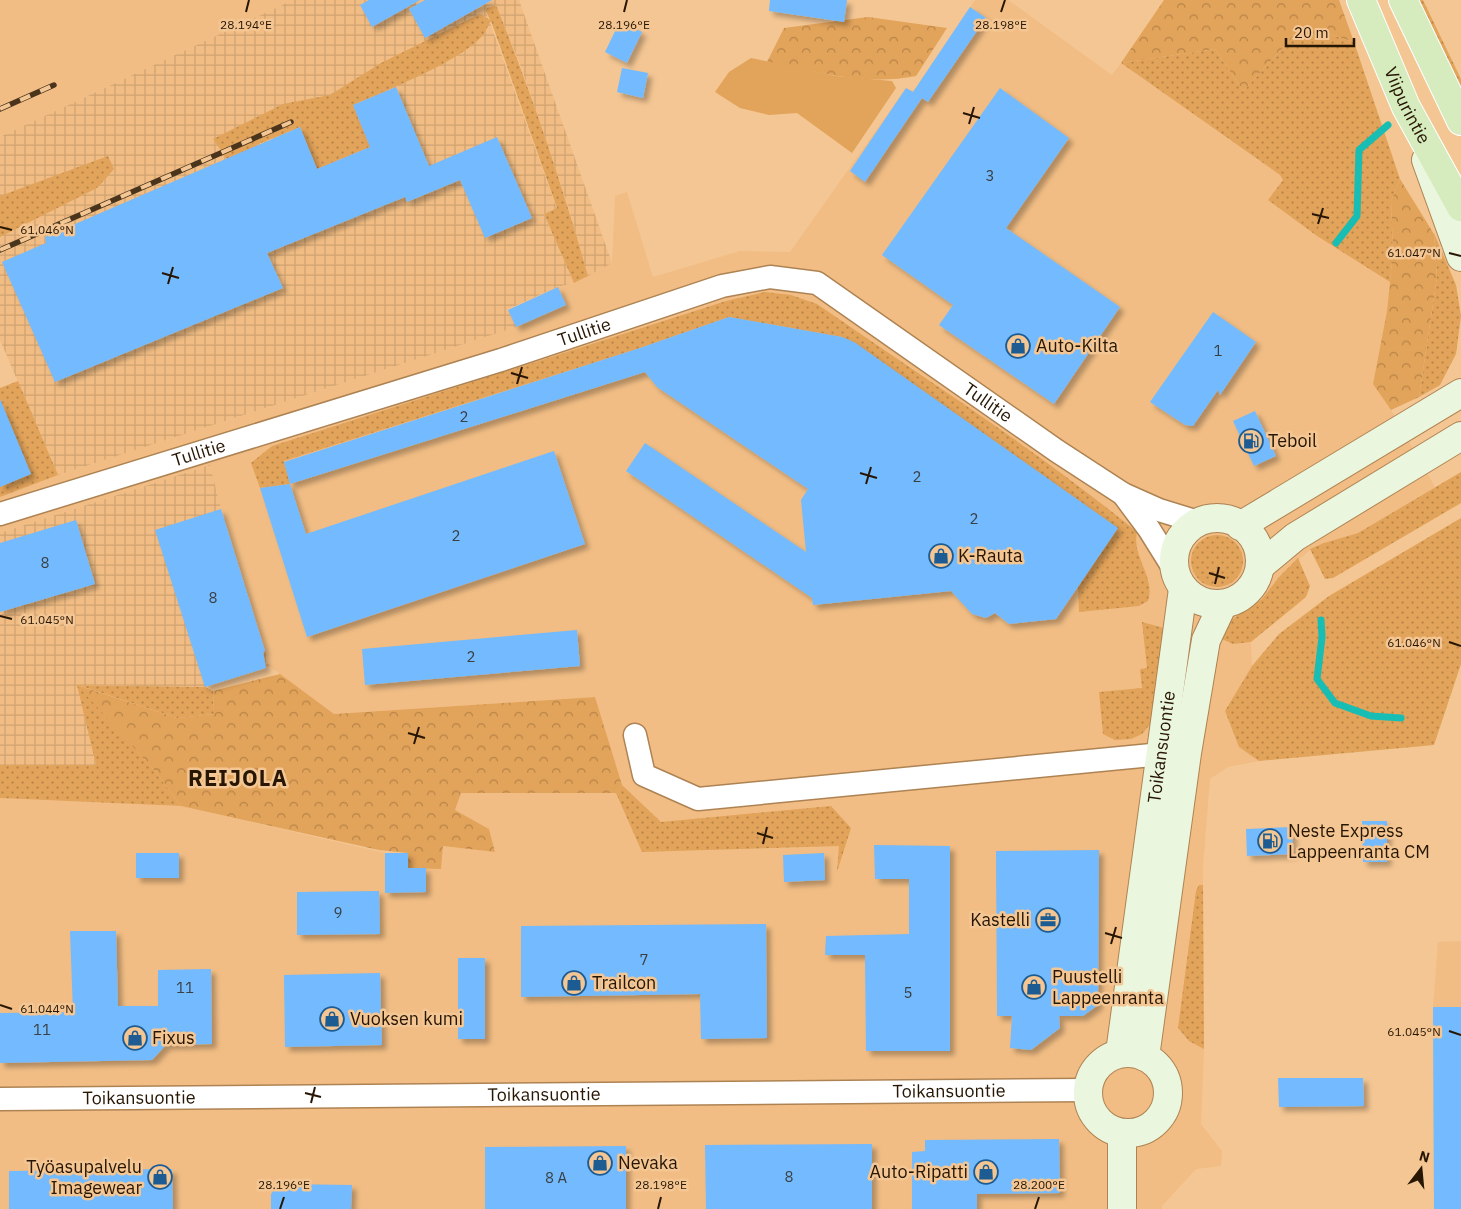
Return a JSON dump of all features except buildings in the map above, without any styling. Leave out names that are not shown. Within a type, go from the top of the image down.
[{"type":"main road","name":"Viipurintie","points":[[1361,0],[1406,107],[1461,207]]},
{"type":"main road","points":[[1403,0],[1461,121]]},
{"type":"main road","points":[[1406,107],[1461,257]]},
{"type":"main road","points":[[1424,415],[1457,382],[1461,374]]},
{"type":"main road","points":[[1240,526],[1461,393]]},
{"type":"main road","points":[[1260,566],[1295,537],[1454,443]]},
{"type":"main road","points":[[1212,518],[1227,519],[1240,526],[1256,543],[1260,566],[1256,580],[1248,591],[1236,600],[1223,604],[1201,602],[1178,579],[1174,555],[1178,541],[1186,530],[1198,522],[1212,518]]},
{"type":"main road","name":"Toikansuontie","points":[[1132,1055],[1176,624],[1178,579]]},
{"type":"main road","name":"Toikansuontie","points":[[1132,1055],[1206,640],[1223,604]]},
{"type":"main road","points":[[1132,1055],[1161,1069],[1168,1086],[1167,1105],[1154,1124],[1144,1130],[1122,1133],[1100,1123],[1091,1108],[1088,1090],[1090,1080],[1101,1063],[1132,1055]]},
{"type":"main road","points":[[1122,1133],[1122,1209]]},
{"type":"street","name":"Tullitie","points":[[0,514],[501,360],[722,286],[770,277],[817,283],[1049,446],[1123,494],[1159,510],[1198,522]]},
{"type":"street","name":"Tullitie","points":[[1123,494],[1150,529],[1178,579]]},
{"type":"street","points":[[635,735],[644,775],[698,799],[1162,754]]},
{"type":"street","name":"Toikansuontie","points":[[0,1099],[1088,1090]]},
{"type":"shaded area","points":[[0,0],[293,0],[0,137]]},
{"type":"shaded area","points":[[293,0],[519,0],[612,263],[588,276],[566,200],[521,67],[496,5],[485,9],[557,209],[544,214],[574,283],[557,287],[508,309],[516,327],[58,475],[0,340],[0,137]]},
{"type":"shaded area","points":[[975,0],[1008,0],[1112,75],[1121,63],[1280,175],[1283,180],[1268,200],[1317,236],[1390,282],[1387,311],[1373,384],[1391,410],[1435,487],[1358,533],[1324,543],[1310,550],[1279,577],[1262,599],[1228,622],[1233,644],[1251,642],[1252,666],[1225,711],[1239,747],[1259,761],[1228,767],[1210,779],[1203,867],[1204,1049],[1201,1124],[1222,1151],[1221,1166],[1196,1169],[1162,1206],[1162,1209],[0,1209],[0,798],[181,806],[385,853],[408,853],[408,868],[441,869],[443,846],[495,852],[489,829],[455,810],[461,793],[616,793],[595,697],[333,714],[270,667],[221,509],[210,465],[0,533],[0,497],[58,475],[516,327],[508,310],[557,287],[574,283],[612,263],[615,196],[627,192],[653,277],[740,251],[790,252],[906,88],[913,92]]},
{"type":"shaded area","points":[[210,465],[221,509],[270,667],[205,687],[78,685],[96,765],[0,765],[0,533]]},
{"type":"shaded area","points":[[1461,941],[1461,1209],[1434,1209],[1433,1007],[1438,942]]},
{"type":"green space","points":[[1164,0],[1339,0],[1354,42],[1303,26],[1243,91],[1215,49],[1121,63]]},
{"type":"green space","points":[[1414,0],[1423,0],[1461,79],[1461,100]]},
{"type":"green space","points":[[496,5],[546,139],[588,276],[574,283],[544,214],[557,208],[491,21],[483,35],[458,55],[441,65],[353,105],[370,147],[317,169],[300,127],[256,145],[273,188],[227,159],[213,139],[283,104],[330,95],[381,63],[480,14],[490,20],[485,9]]},
{"type":"green space","points":[[868,17],[947,28],[916,76],[897,79],[860,79],[767,62],[784,28]]},
{"type":"green space","points":[[1303,26],[1354,42],[1400,179],[1391,201],[1393,251],[1390,282],[1317,236],[1268,200],[1283,180],[1280,175],[1121,63],[1215,49],[1243,91]]},
{"type":"green space","points":[[751,58],[835,76],[892,81],[896,88],[852,153],[797,113],[769,115],[740,108],[715,92],[729,72]]},
{"type":"green space","points":[[108,156],[114,169],[97,188],[0,237],[0,196]]},
{"type":"green space","points":[[1400,179],[1434,234],[1437,277],[1419,397],[1391,410],[1373,384],[1387,311],[1390,282],[1393,251],[1391,201]]},
{"type":"green space","points":[[1434,233],[1456,285],[1461,316],[1456,354],[1440,385],[1419,397],[1437,277]]},
{"type":"green space","points":[[765,292],[791,295],[817,304],[980,415],[1099,501],[1137,532],[1137,550],[1149,583],[1148,601],[1139,606],[1079,612],[1078,587],[1117,529],[842,337],[729,317],[640,348],[284,461],[290,484],[260,488],[251,463],[272,446],[726,301]]},
{"type":"green space","points":[[18,381],[58,475],[0,497],[0,388]]},
{"type":"green space","points":[[1461,472],[1461,503],[1333,578],[1325,579],[1310,549],[1358,533]]},
{"type":"green space","points":[[1461,518],[1461,664],[1434,745],[1259,761],[1239,747],[1225,711],[1252,666],[1279,634],[1329,596]]},
{"type":"green space","points":[[1217,535],[1231,539],[1239,547],[1243,561],[1239,575],[1231,583],[1217,587],[1203,583],[1195,575],[1191,561],[1195,547],[1203,539]]},
{"type":"green space","points":[[1298,558],[1310,586],[1306,597],[1251,642],[1233,644],[1215,636],[1228,622],[1262,599],[1279,577]]},
{"type":"green space","points":[[1142,622],[1164,628],[1153,721],[1142,734],[1131,739],[1115,740],[1103,734],[1099,692],[1142,688],[1140,669],[1147,668]]},
{"type":"green space","points":[[280,674],[334,714],[595,697],[622,785],[616,793],[461,793],[455,810],[489,829],[495,852],[443,846],[441,869],[408,868],[408,853],[379,850],[181,806],[154,770],[77,685],[177,718],[214,714],[213,691]]},
{"type":"green space","points":[[77,685],[154,770],[181,806],[0,798],[0,765],[96,765]]},
{"type":"green space","points":[[78,685],[205,687],[213,691],[214,714],[177,718]]},
{"type":"green space","points":[[622,785],[661,822],[831,806],[851,828],[837,872],[839,846],[642,852],[616,793]]},
{"type":"green space","points":[[1199,885],[1203,885],[1204,1049],[1189,1041],[1178,1028],[1196,891]]},
{"type":"waterway","points":[[1336,243],[1357,216],[1359,150],[1388,125]]},
{"type":"waterway","points":[[1321,620],[1322,637],[1317,679],[1335,703],[1371,716],[1401,718]]},
{"type":"railway","points":[[0,109],[54,85]]},
{"type":"railway","points":[[0,250],[291,122]]},
{"type":"place","name":"Auto-Kilta","points":[[1018,346]]},
{"type":"place","name":"Teboil","points":[[1251,441]]},
{"type":"place","name":"K-Rauta","points":[[941,556]]},
{"type":"place","name":"Neste Express Lappeenranta CM","points":[[1270,841]]},
{"type":"place","name":"Kastelli","points":[[1048,920]]},
{"type":"place","name":"Trailcon","points":[[574,983]]},
{"type":"place","name":"Puustelli Lappeenranta","points":[[1034,987]]},
{"type":"place","name":"Vuoksen kumi","points":[[332,1019]]},
{"type":"place","name":"Fixus","points":[[135,1038]]},
{"type":"place","name":"Nevaka","points":[[600,1163]]},
{"type":"place","name":"Auto-Ripatti","points":[[986,1172]]},
{"type":"place","name":"Työasupalvelu Imagewear","points":[[160,1177]]},
{"type":"district","name":"REIJOLA","points":[[238,778]]}]
